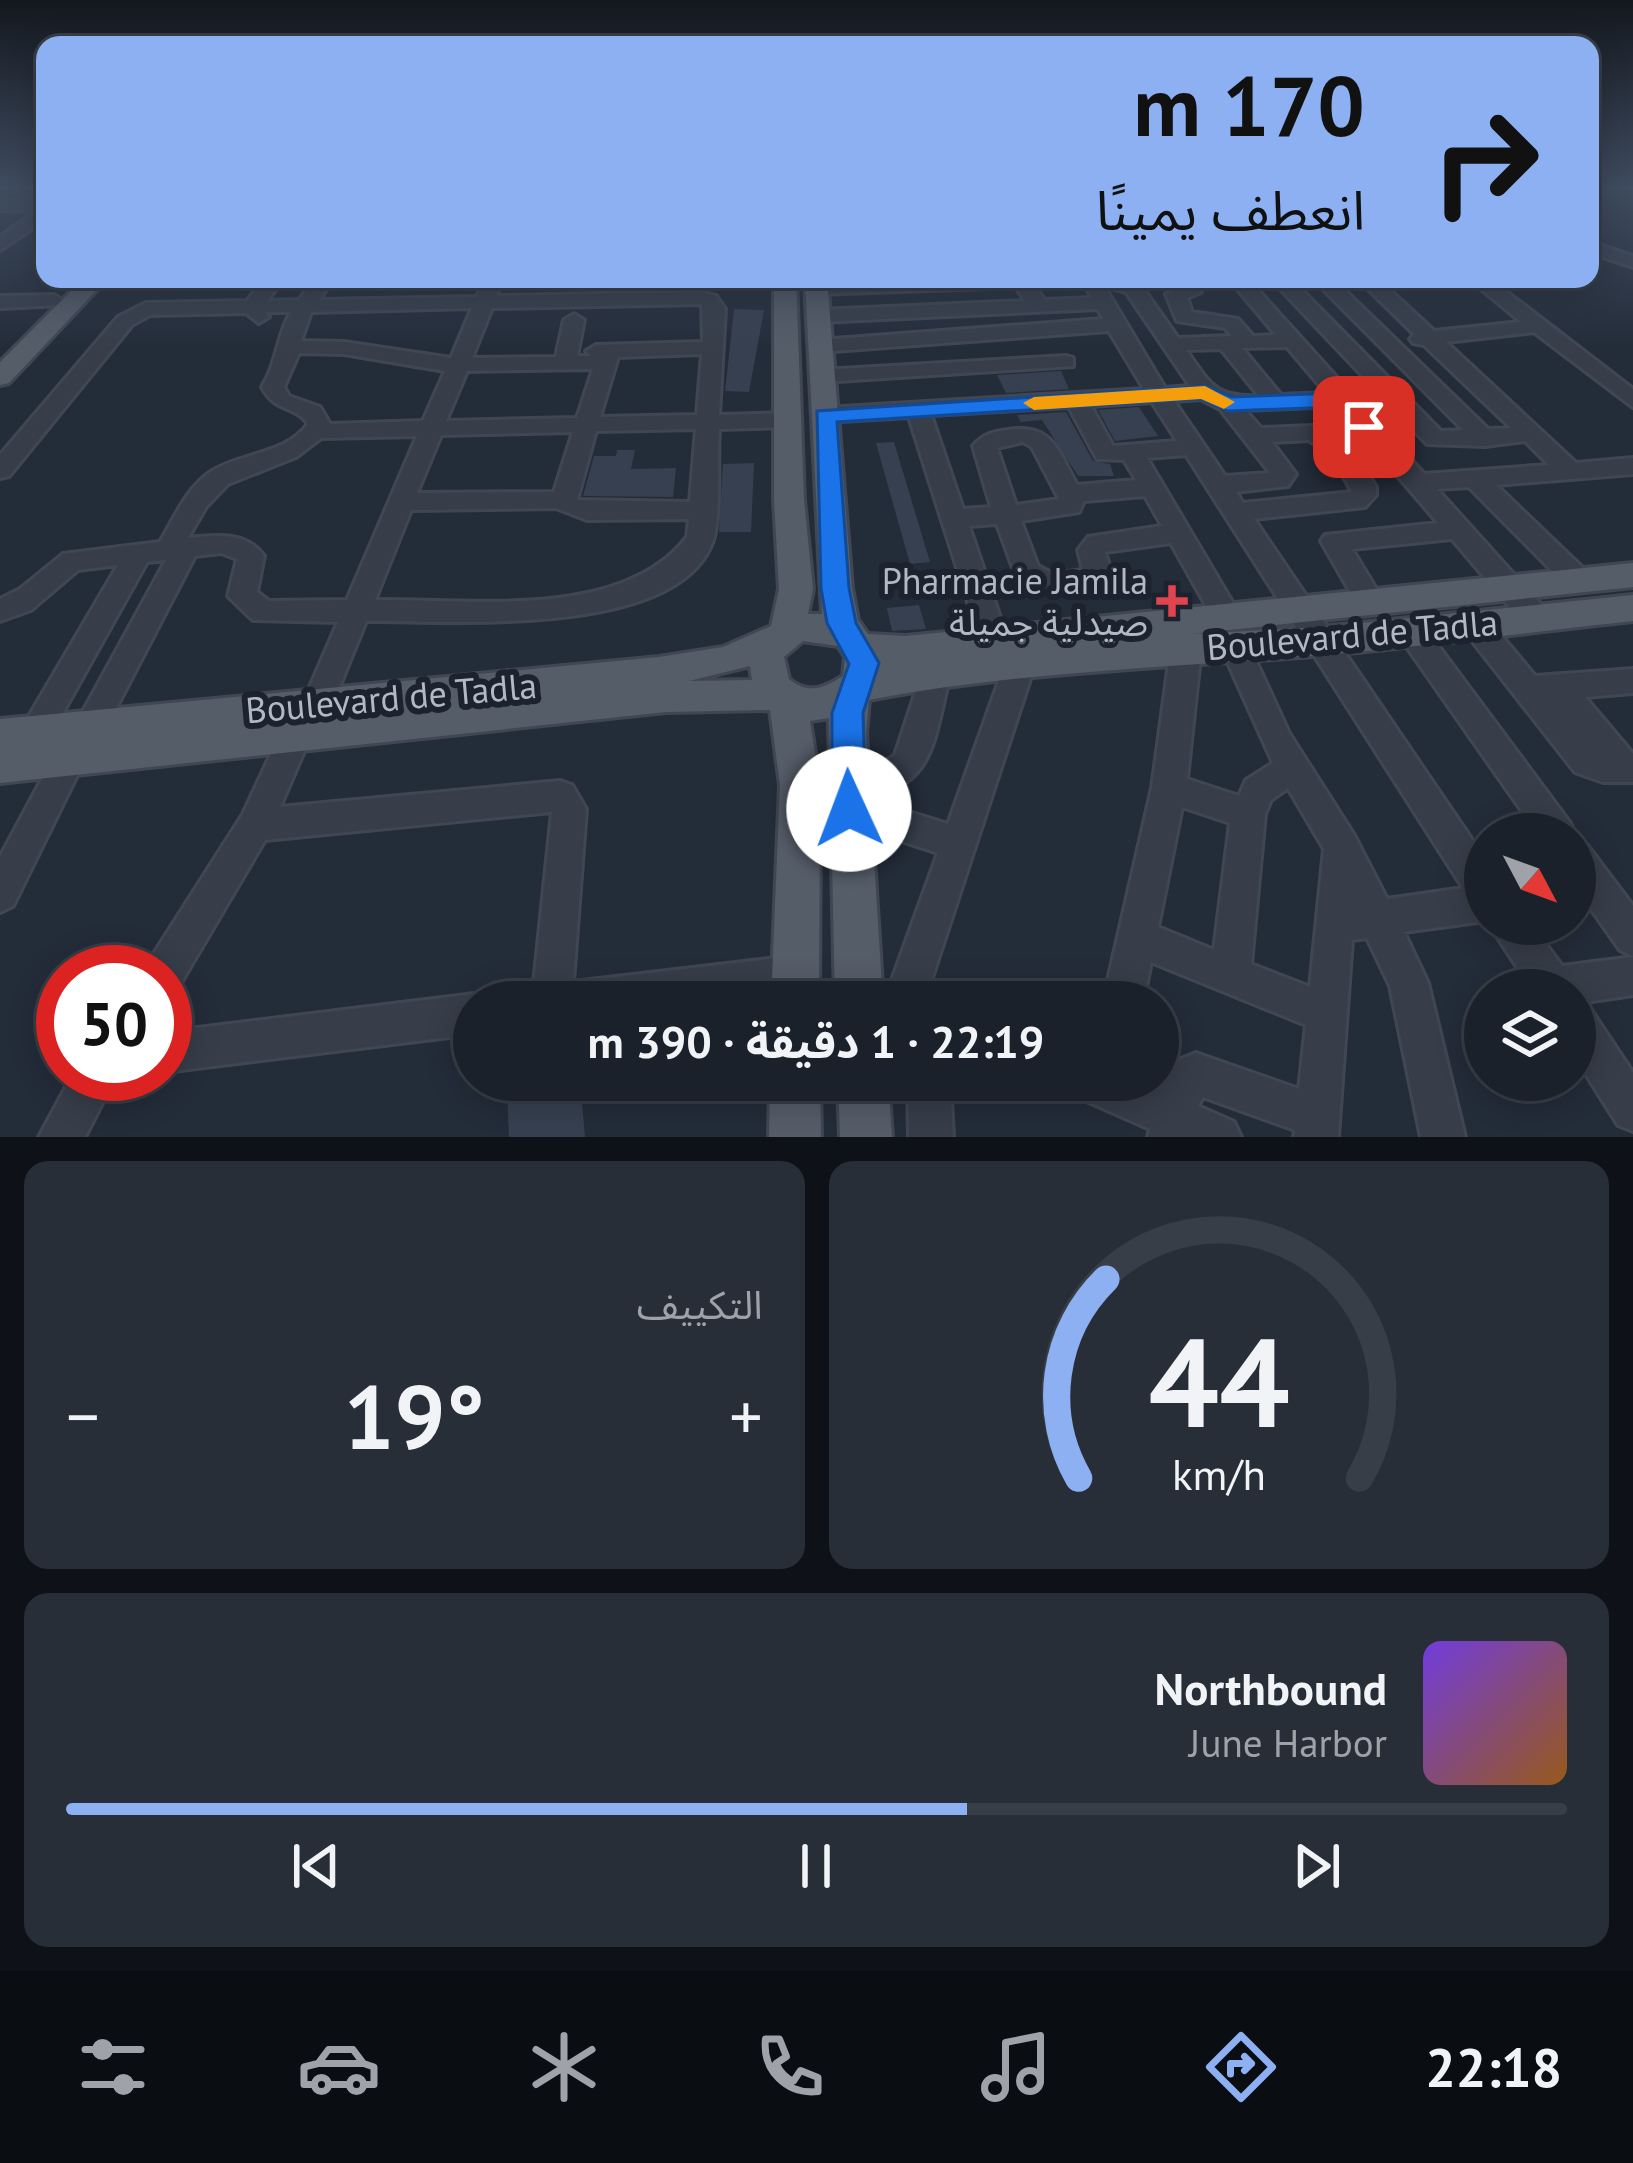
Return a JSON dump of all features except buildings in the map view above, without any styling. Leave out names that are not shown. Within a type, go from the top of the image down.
[{"type":"main road","points":[[0,356],[68,288]]},
{"type":"main road","points":[[0,377],[87,288]]},
{"type":"main road","points":[[785,288],[796,589],[783,635],[764,667],[766,677],[784,697],[800,785],[795,981]]},
{"type":"main road","points":[[819,321],[835,588],[864,671],[854,690],[847,733],[857,981]]},
{"type":"main road","name":"Boulevard de Tadla","points":[[1231,631],[1299,610],[1633,575]]},
{"type":"main road","name":"Boulevard de Tadla","points":[[854,642],[906,650],[1007,652],[1231,631],[1322,640],[1633,608]]},
{"type":"main road","points":[[783,635],[822,626],[854,642]]},
{"type":"main road","name":"Boulevard de Tadla","points":[[10,757],[318,703],[659,672],[728,659],[783,635]]},
{"type":"main road","name":"Boulevard de Tadla","points":[[854,690],[1007,652]]},
{"type":"main road","points":[[784,697],[822,705],[854,690]]},
{"type":"main road","name":"Boulevard de Tadla","points":[[80,743],[295,735],[665,697],[784,697]]},
{"type":"main road","points":[[795,1101],[795,1137]]},
{"type":"main road","points":[[864,1101],[867,1137]]},
{"type":"street","points":[[1599,250],[1633,262]]},
{"type":"street","points":[[252,308],[267,288]]},
{"type":"street","points":[[316,431],[312,412],[280,400],[273,392],[300,313],[318,288]]},
{"type":"street","points":[[819,321],[983,288]]},
{"type":"street","points":[[1027,288],[1038,307]]},
{"type":"street","points":[[1096,288],[1135,359],[1464,858]]},
{"type":"street","points":[[1133,288],[1205,392],[1228,404],[1284,474],[1279,480],[1219,484]]},
{"type":"street","points":[[1182,288],[1176,294],[1184,317],[1231,323],[1236,341],[1278,405]]},
{"type":"street","points":[[1246,288],[1535,617]]},
{"type":"street","points":[[1289,288],[1435,439],[1531,434]]},
{"type":"street","points":[[1331,288],[1485,439]]},
{"type":"street","points":[[1377,288],[1569,470]]},
{"type":"street","points":[[1489,288],[1633,400]]},
{"type":"street","points":[[0,470],[136,313],[150,308],[300,313],[489,290],[709,300],[715,310],[700,539],[660,579],[598,605],[263,612],[248,606],[242,596],[252,566],[246,552],[221,544],[72,561],[28,600],[0,610]]},
{"type":"street","points":[[318,703],[489,290]]},
{"type":"street","points":[[0,302],[54,301]]},
{"type":"street","points":[[819,321],[1038,307],[1111,314]]},
{"type":"street","points":[[978,311],[991,336]]},
{"type":"street","points":[[819,321],[991,336],[1048,332],[1111,314]]},
{"type":"street","points":[[1274,321],[1318,319]]},
{"type":"street","points":[[566,358],[574,320]]},
{"type":"street","points":[[819,321],[966,370],[1066,362]]},
{"type":"street","points":[[1355,357],[1431,338],[1538,326]]},
{"type":"street","points":[[1048,332],[1066,362],[1102,452],[1133,454],[1195,447]]},
{"type":"street","points":[[1135,359],[1236,341],[1292,341]]},
{"type":"street","points":[[286,347],[344,348],[423,364],[461,365],[711,347]]},
{"type":"street","points":[[608,357],[564,500],[568,507],[703,510]]},
{"type":"street","points":[[966,370],[982,407]]},
{"type":"street","points":[[1228,404],[1278,405],[1380,382]]},
{"type":"street","points":[[825,416],[1205,392]]},
{"type":"street","points":[[911,981],[1007,652],[919,412]]},
{"type":"street","points":[[10,757],[216,480],[289,450],[316,431],[787,421]]},
{"type":"street","points":[[1255,435],[1312,433],[1340,449],[1389,454]]},
{"type":"street","points":[[955,518],[1006,515],[1066,508],[1072,503],[1036,437],[994,439],[985,452],[1006,515],[1027,572],[1050,584],[1100,578],[1091,550],[1097,544],[1178,533]]},
{"type":"street","points":[[1237,512],[1356,501],[1364,487],[1340,449]]},
{"type":"street","points":[[1133,454],[1231,631],[1266,718],[1380,918],[1422,1028],[1443,1137]]},
{"type":"street","points":[[1416,483],[1633,466]]},
{"type":"street","points":[[1477,480],[1580,582]]},
{"type":"street","points":[[1070,494],[1150,487]]},
{"type":"street","points":[[402,502],[564,500]]},
{"type":"street","points":[[1304,506],[1334,541],[1370,602]]},
{"type":"street","points":[[1334,541],[1458,530]]},
{"type":"street","points":[[0,894],[80,743],[165,550]]},
{"type":"street","points":[[1476,625],[1629,768]]},
{"type":"street","points":[[1412,632],[1543,813]]},
{"type":"street","points":[[1127,981],[1169,788],[1181,634]]},
{"type":"street","points":[[849,796],[904,771],[920,736],[935,671]]},
{"type":"street","points":[[1542,687],[1633,681]]},
{"type":"street","points":[[182,945],[255,825],[295,735]]},
{"type":"street","points":[[1231,972],[1247,814],[1258,790],[1294,767]]},
{"type":"street","points":[[1169,788],[1247,814]]},
{"type":"street","points":[[255,825],[548,794],[565,799],[569,809],[553,981]]},
{"type":"street","points":[[849,796],[955,842]]},
{"type":"street","points":[[1172,1126],[1180,1093],[1196,1075],[1244,1088],[1316,1128],[1342,847]]},
{"type":"street","points":[[1596,886],[1633,937]]},
{"type":"street","points":[[1334,924],[1464,906]]},
{"type":"street","points":[[1135,937],[1325,1013]]},
{"type":"street","points":[[1596,988],[1633,976]]},
{"type":"street","points":[[192,1049],[453,1017]]},
{"type":"street","points":[[1596,1053],[1633,1110]]},
{"type":"street","points":[[61,1137],[82,1101]]},
{"type":"street","points":[[930,1101],[931,1137]]},
{"type":"street","points":[[1131,1101],[1172,1126],[1219,1137]]},
{"type":"slow traffic","points":[[1034,403],[1205,392],[1224,402]]},
{"type":"place","name":"Pharmacie Jamila صيدلية جميلة","points":[[1172,601]]},
{"type":"route","points":[[849,809],[848,713],[864,663],[842,623],[835,588],[825,416],[1205,392],[1228,404],[1340,400],[1364,427]]}]
